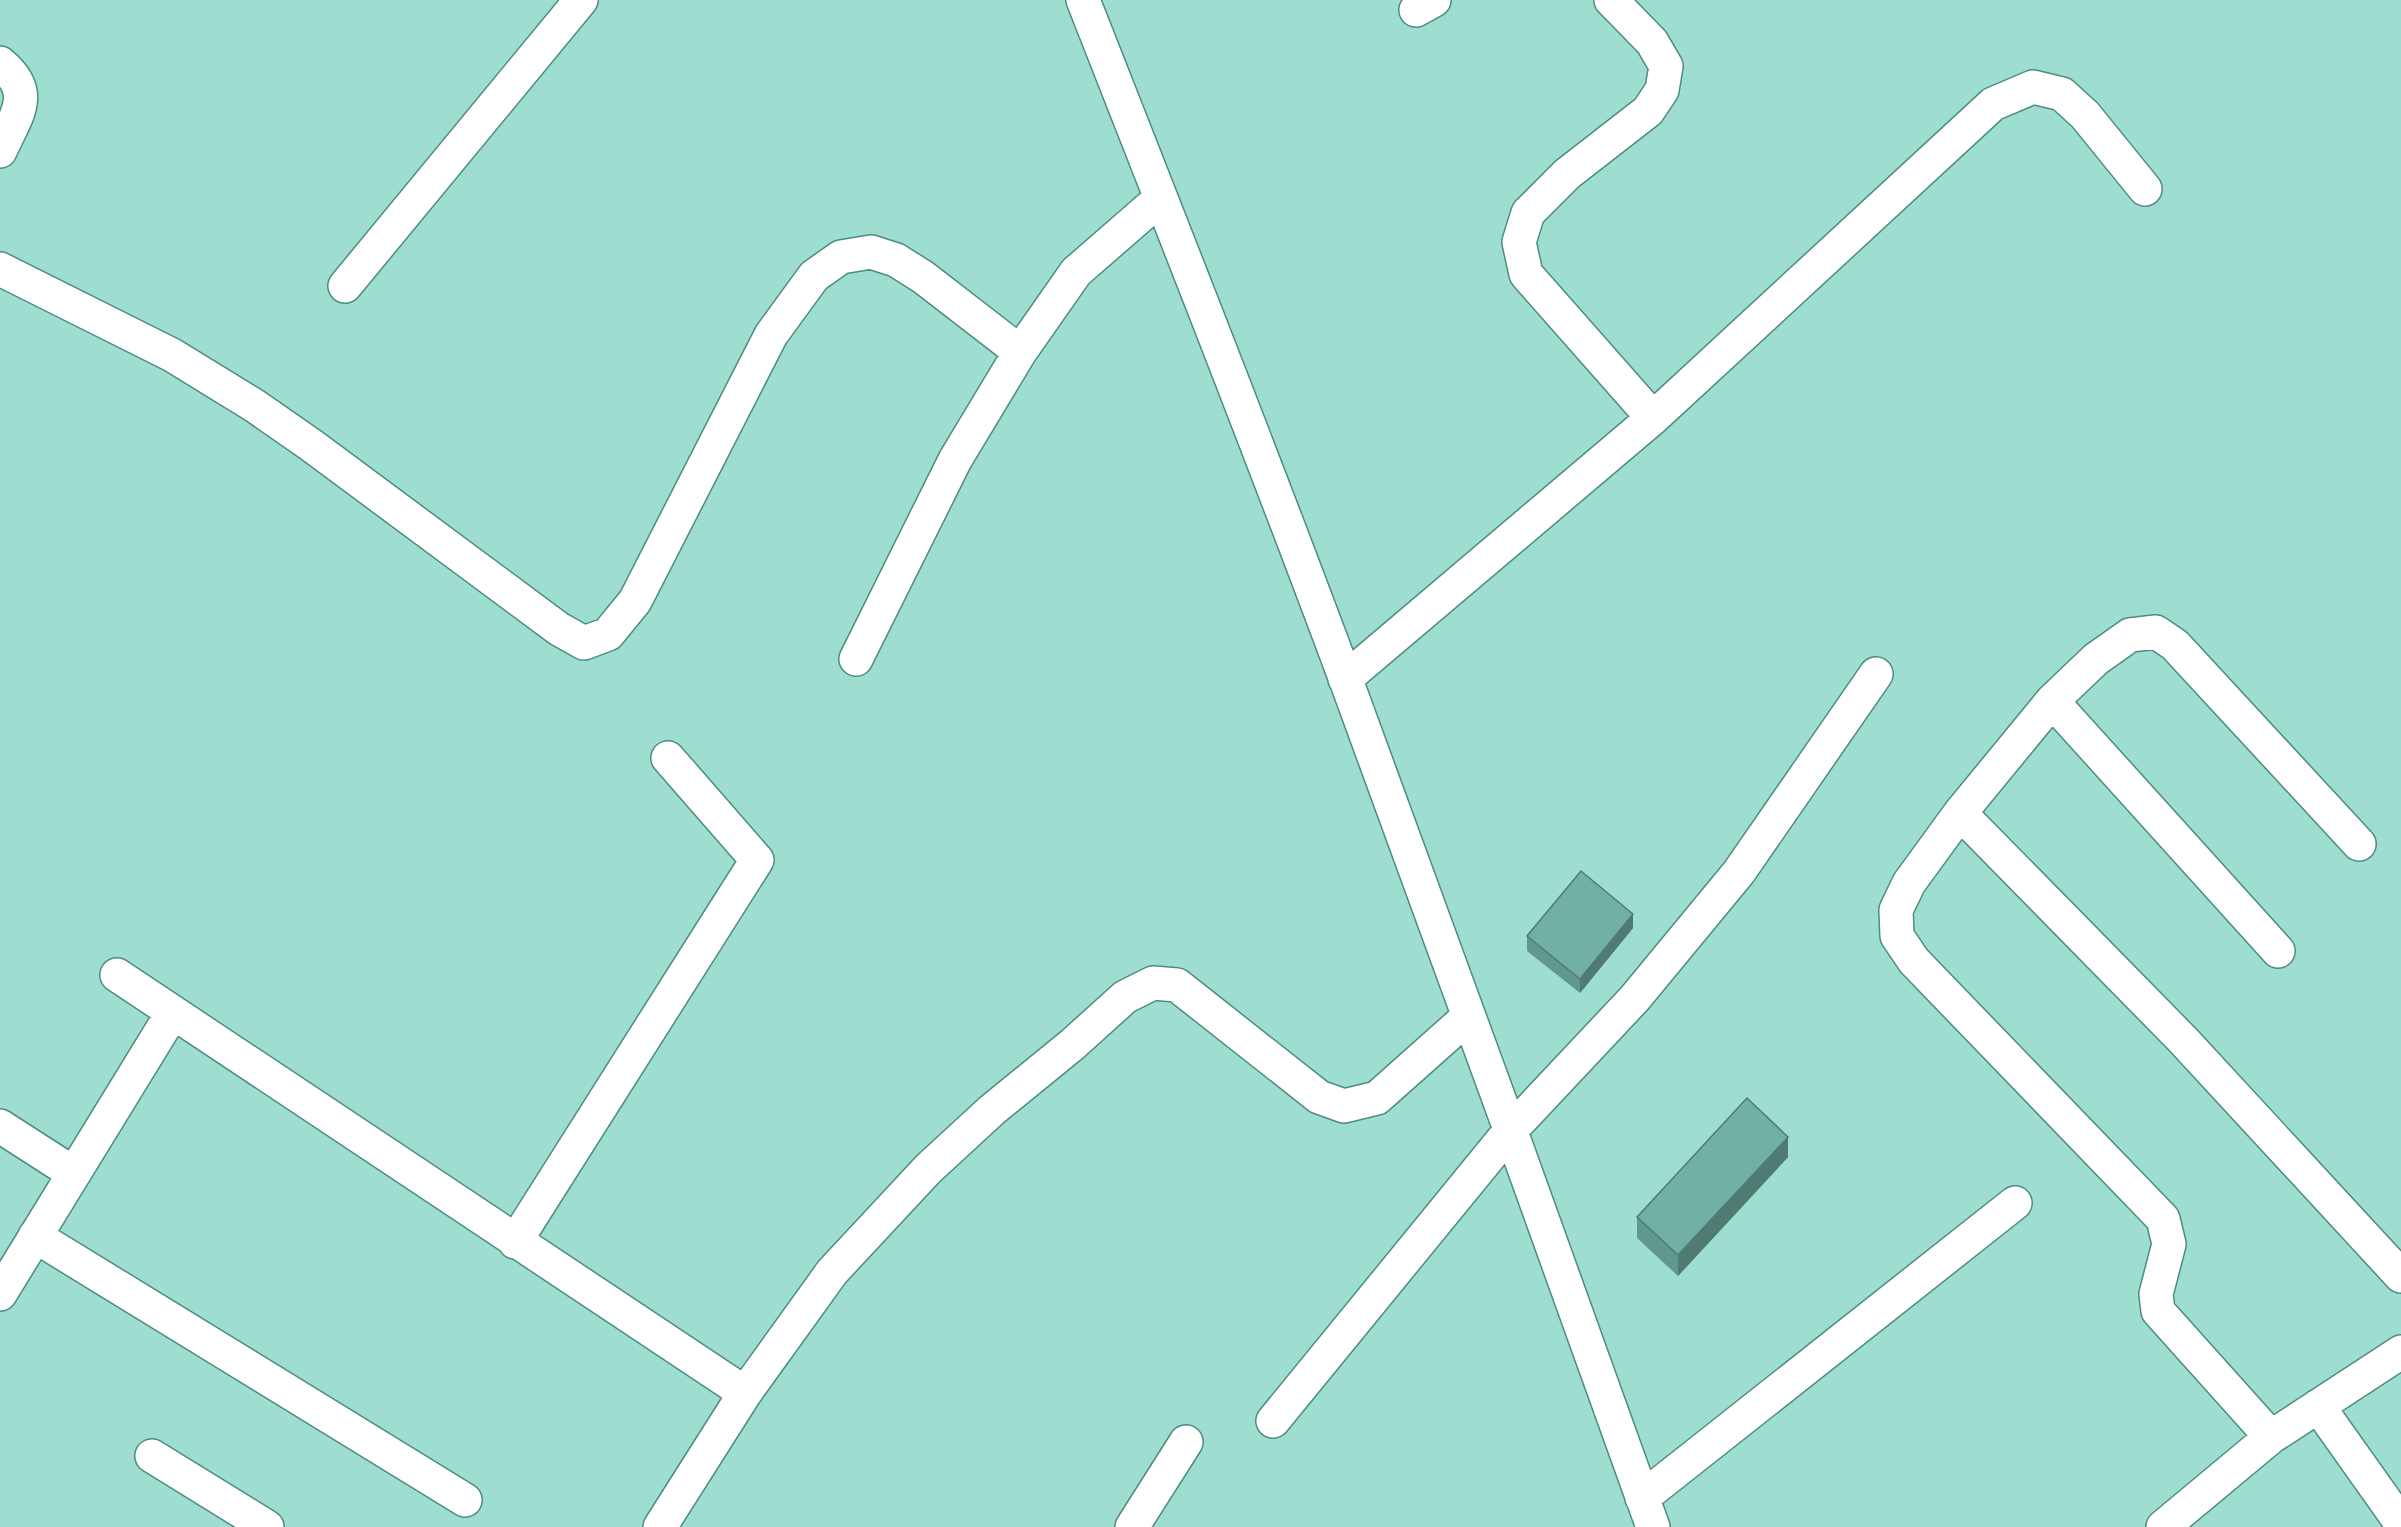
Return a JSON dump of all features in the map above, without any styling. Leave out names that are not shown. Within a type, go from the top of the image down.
[{"type":"street","points":[[345,286],[581,0]]},
{"type":"street","points":[[1083,0],[1346,679],[1648,1513],[2015,1203]]},
{"type":"street","points":[[1611,0],[1652,42],[1665,66],[1662,90],[1648,111],[1566,174],[1528,213],[1519,242],[1526,274],[1653,418]]},
{"type":"street","points":[[0,63],[19,81],[22,96],[18,112],[0,151]]},
{"type":"street","points":[[1346,679],[1653,418],[1994,104],[2033,87],[2062,94],[2085,115],[2145,189]]},
{"type":"street","points":[[856,659],[955,460],[1020,352],[1077,272],[1161,198]]},
{"type":"street","points":[[0,269],[172,355],[255,406],[559,629],[584,643],[608,634],[635,601],[771,335],[814,276],[841,257],[871,252],[896,260],[924,277],[1020,352]]},
{"type":"street","points":[[2271,1437],[2158,1311],[2156,1294],[2169,1244],[2163,1219],[1914,961],[1897,936],[1896,910],[1909,883],[1960,813],[2052,701],[2096,659],[2130,635],[2156,632],[2175,645],[2359,844]]},
{"type":"street","points":[[1273,1421],[1510,1131],[1635,998],[1739,872],[1876,674]]},
{"type":"street","points":[[2052,701],[2278,951]]},
{"type":"street","points":[[515,1242],[757,860],[668,758]]},
{"type":"street","points":[[1960,813],[2183,1040],[2401,1276]]},
{"type":"street","points":[[117,975],[515,1242],[746,1393]]},
{"type":"street","points":[[660,1527],[746,1393],[832,1272],[928,1169],[992,1110],[1073,1044],[1125,997],[1153,983],[1177,985],[1319,1097],[1344,1106],[1377,1098],[1468,1017]]},
{"type":"street","points":[[0,1294],[173,1012]]},
{"type":"street","points":[[0,1126],[73,1173]]},
{"type":"street","points":[[35,1236],[465,1500]]},
{"type":"street","points":[[2163,1527],[2271,1437],[2401,1352]]},
{"type":"street","points":[[2318,1406],[2401,1523]]},
{"type":"street","points":[[1132,1527],[1186,1442]]},
{"type":"street","points":[[152,1456],[267,1527]]},
{"type":"building","points":[[1581,871],[1633,914],[1580,979],[1527,936]]},
{"type":"building","points":[[1747,1098],[1788,1137],[1678,1255],[1637,1217]]}]
